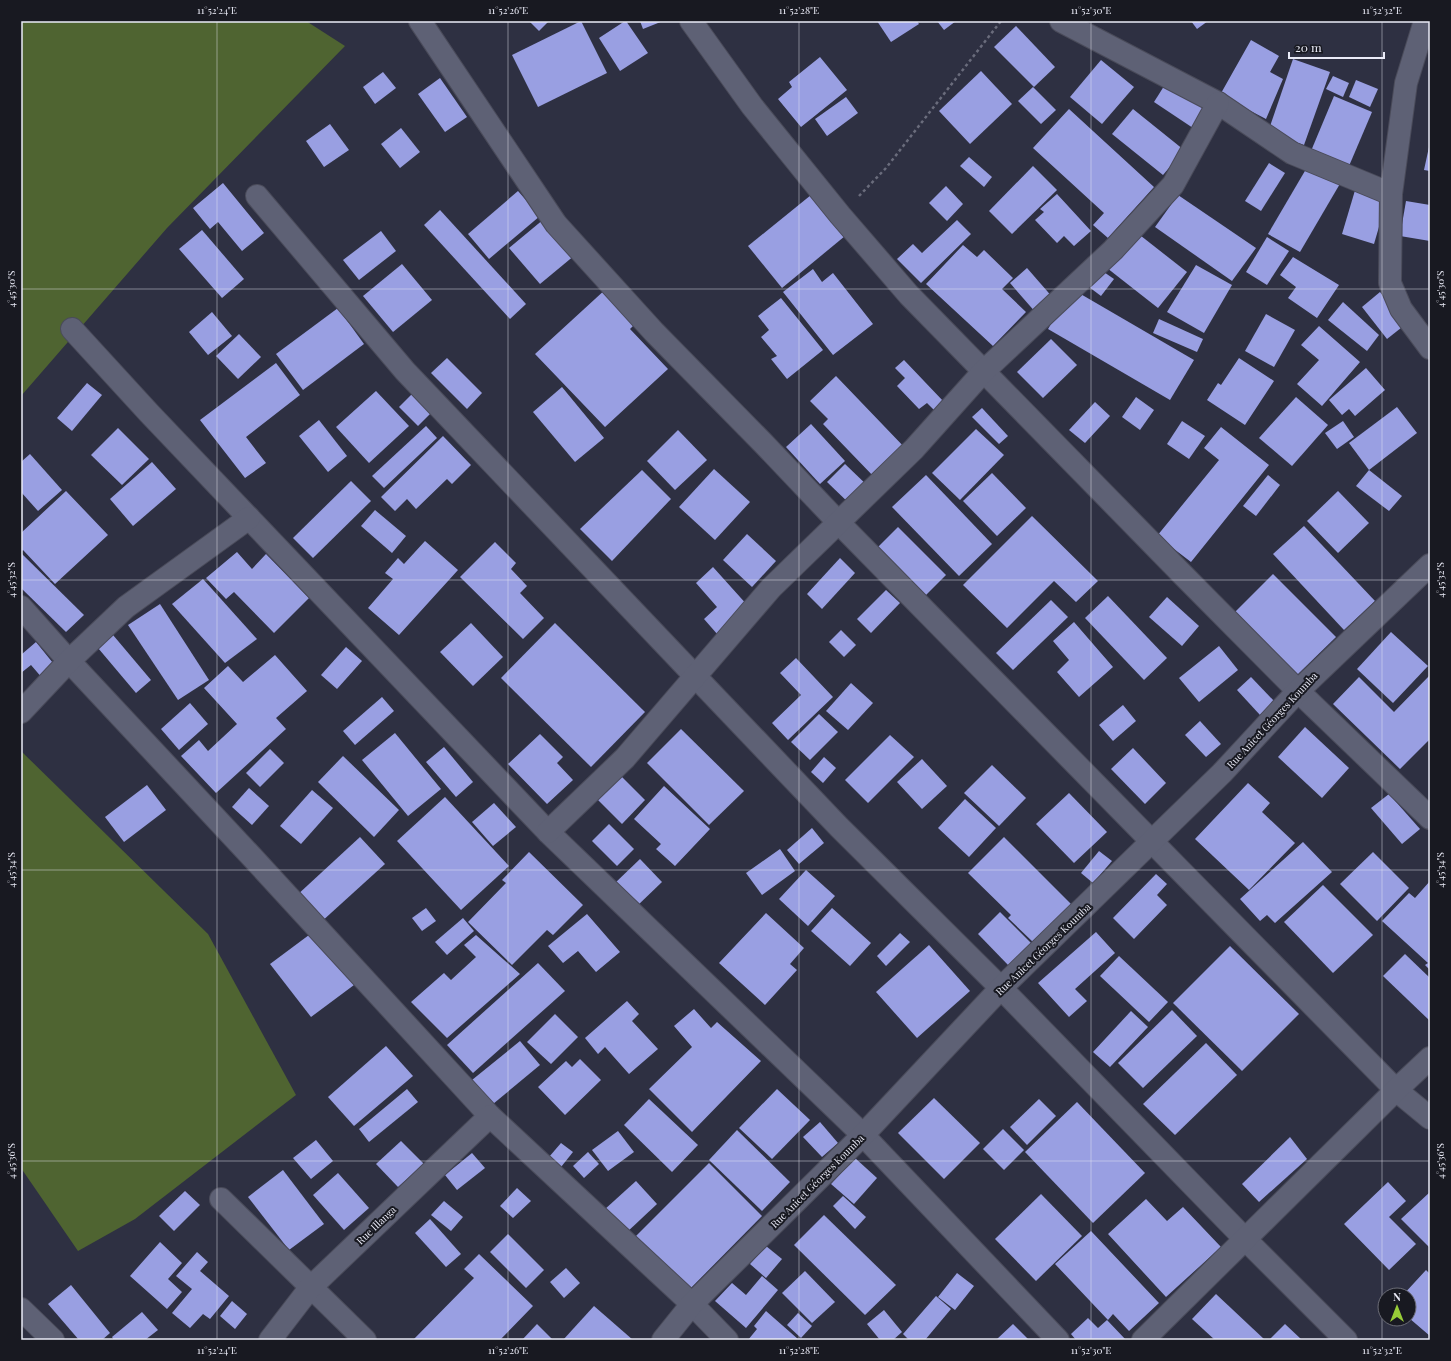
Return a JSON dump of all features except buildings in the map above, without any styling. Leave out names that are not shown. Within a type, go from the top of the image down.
[{"type":"street","points":[[420,21],[556,224],[654,332],[764,443],[838,523],[1396,1090],[1430,1118]]},
{"type":"street","points":[[691,21],[752,106],[840,215],[909,295],[1298,691],[1430,818]]},
{"type":"street","points":[[1061,21],[1218,103],[1292,153],[1391,194]]},
{"type":"street","points":[[1425,21],[1406,83],[1391,194],[1390,283],[1401,309],[1430,348]]},
{"type":"street","points":[[548,832],[625,758],[771,588],[914,449],[983,372],[1113,250],[1173,185],[1218,103]]},
{"type":"street","points":[[257,196],[405,371],[695,676],[839,827],[1001,988],[1244,1239],[1346,1340]]},
{"type":"street","points":[[72,329],[249,518],[548,832],[863,1135],[1058,1340]]},
{"type":"street","points":[[21,712],[69,662],[126,607],[249,518]]},
{"type":"street","name":"Rue Anicet Géorges Koumba","points":[[663,1340],[692,1304],[863,1135],[1001,988],[1222,773],[1298,691],[1430,565]]},
{"type":"street","points":[[21,607],[69,662],[252,857],[490,1116],[692,1304],[728,1340]]},
{"type":"street","points":[[1143,1340],[1244,1239],[1430,1058]]},
{"type":"street","name":"Rue Illanga","points":[[270,1340],[310,1288],[490,1116]]},
{"type":"street","points":[[221,1199],[310,1288],[365,1340]]},
{"type":"street","points":[[21,1309],[53,1340]]},
{"type":"path","points":[[840,215],[886,168],[1002,21]]},
{"type":"green space","points":[[21,21],[306,21],[345,46],[167,228],[21,396]]},
{"type":"green space","points":[[21,751],[208,934],[296,1095],[135,1219],[78,1251],[21,1168]]}]
